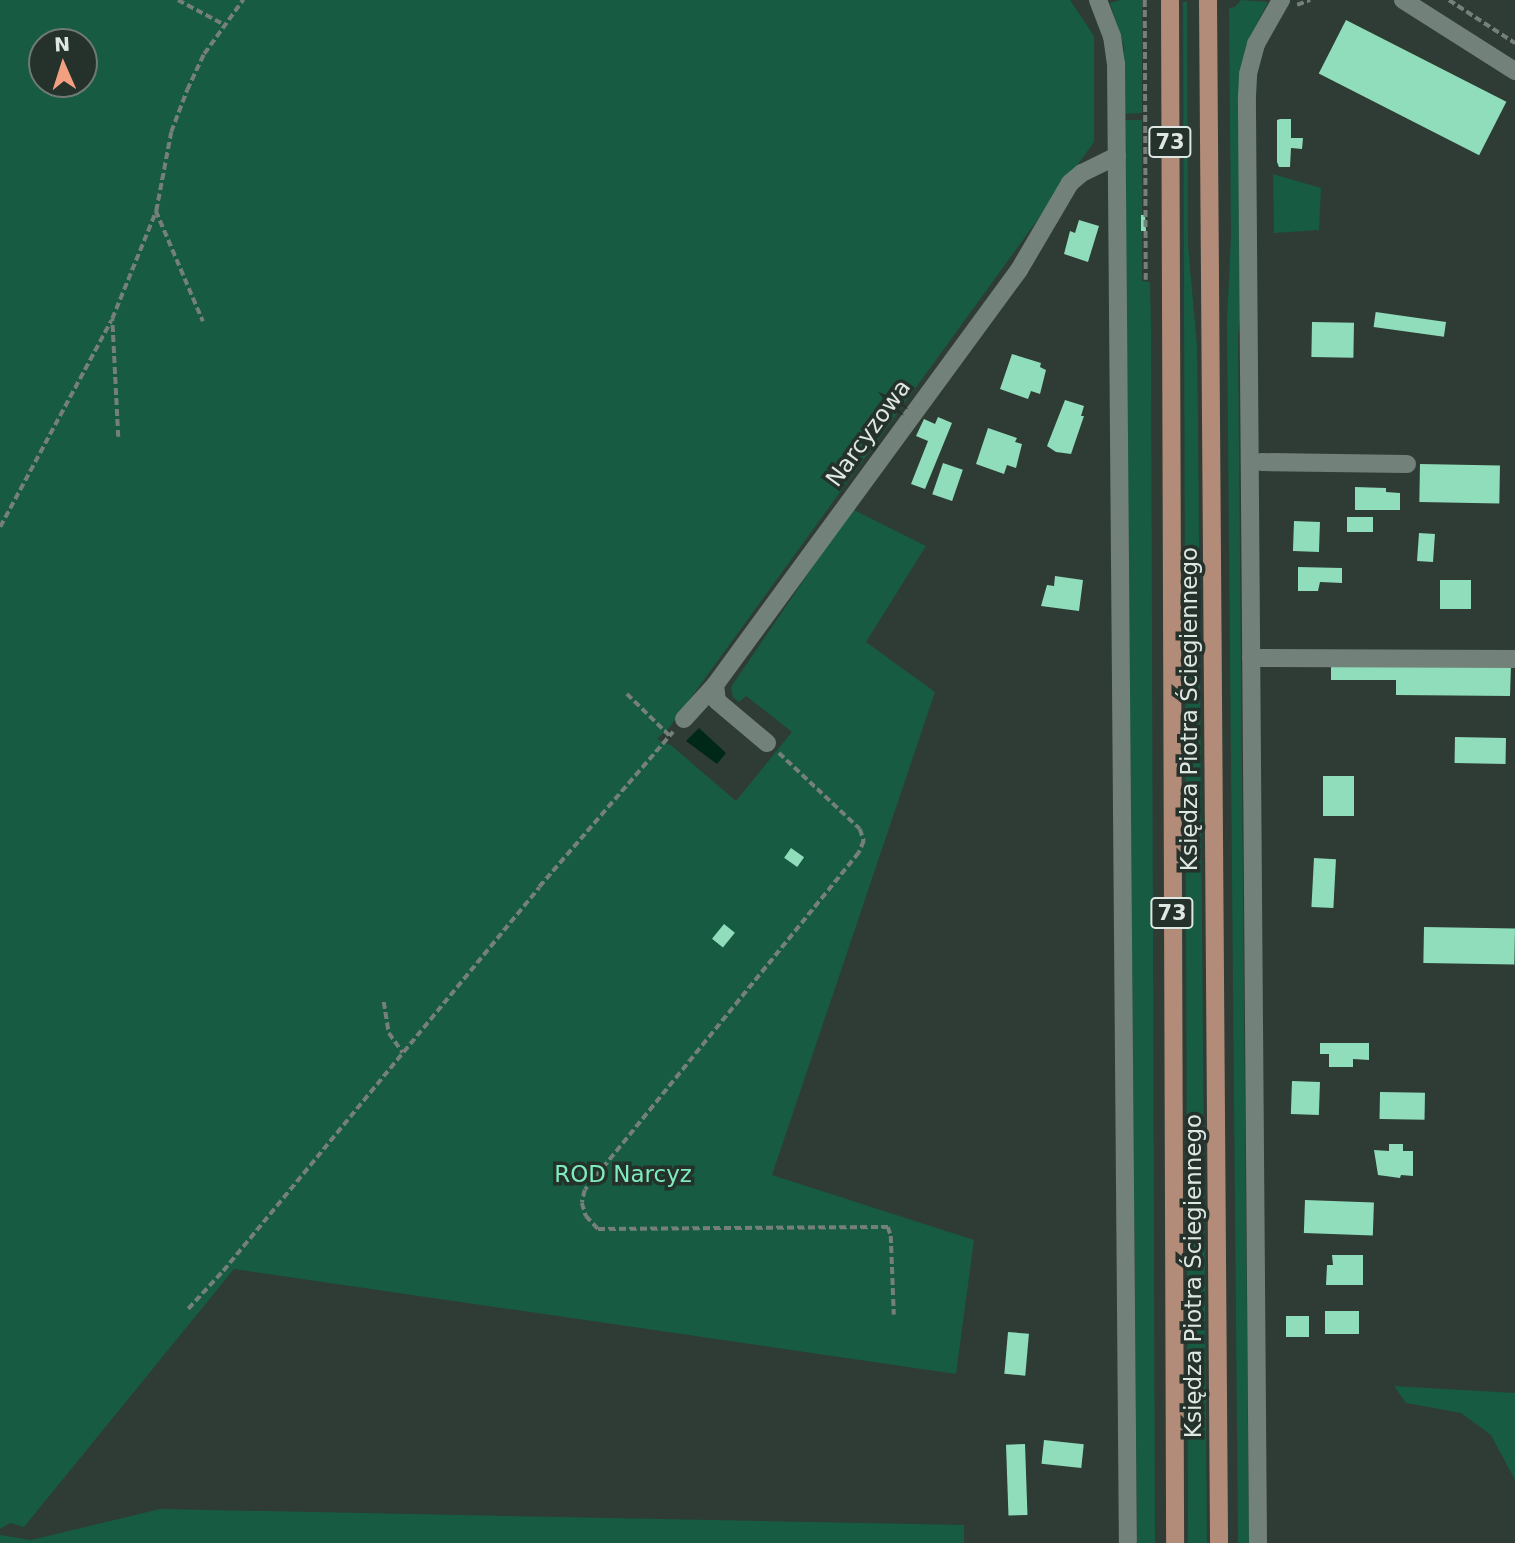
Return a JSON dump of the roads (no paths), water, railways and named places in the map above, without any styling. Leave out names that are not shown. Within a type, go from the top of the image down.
[{"type":"main road","name":"Księdza Piotra Ściegiennego","points":[[1170,0],[1175,1543]]},
{"type":"main road","name":"Księdza Piotra Ściegiennego","points":[[1208,0],[1219,1543]]},
{"type":"street","points":[[1098,0],[1112,36],[1116,63],[1128,1543]]},
{"type":"street","points":[[1404,0],[1515,71]]},
{"type":"street","points":[[1258,1543],[1248,74],[1256,44],[1287,2]]},
{"type":"street","name":"Narcyzowa","points":[[684,719],[715,685],[1018,270],[1070,183],[1082,173],[1117,156]]},
{"type":"street","points":[[1261,462],[1406,464]]},
{"type":"street","points":[[1251,658],[1515,659]]},
{"type":"street","points":[[715,685],[717,701],[772,747]]},
{"type":"park label","name":"ROD Narcyz","points":[[623,1174]]}]
